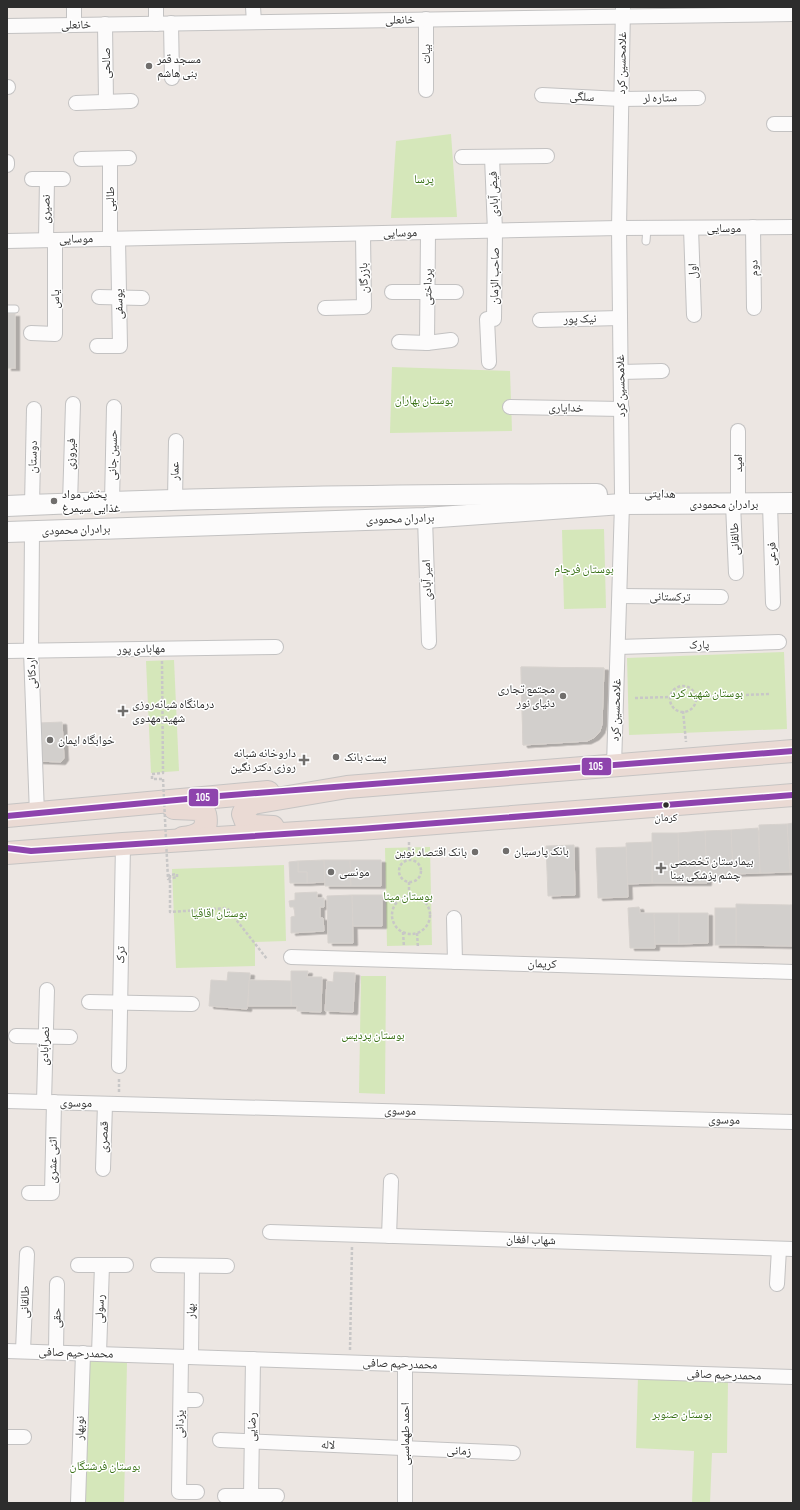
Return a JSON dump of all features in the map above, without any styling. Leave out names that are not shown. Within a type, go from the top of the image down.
[{"type":"highway","points":[[7,816],[122,805],[793,751]]},
{"type":"highway","points":[[348,787],[253,803],[246,808],[243,814],[246,822],[254,826],[360,829]]},
{"type":"highway","points":[[122,844],[360,829],[793,795]]},
{"type":"highway","points":[[7,853],[168,841],[193,836],[203,830],[207,823],[205,814],[198,809],[122,805]]},
{"type":"main road","name":"برادران محمودی","points":[[7,506],[175,500],[417,495],[622,499]]},
{"type":"main road","name":"هدایتی","points":[[622,499],[736,500],[793,495]]},
{"type":"main road","name":"برادران محمودی","points":[[7,532],[425,518],[622,499]]},
{"type":"main road","name":"برادران محمودی","points":[[736,500],[770,504],[793,503]]},
{"type":"main road","points":[[32,505],[32,532]]},
{"type":"street","points":[[74,7],[74,25]]},
{"type":"street","points":[[156,7],[156,24]]},
{"type":"street","points":[[253,7],[254,22]]},
{"type":"street","name":"خانعلی","points":[[7,26],[426,19],[623,11],[793,14]]},
{"type":"street","name":"غلامحسین کرد","points":[[614,766],[622,499],[619,228],[623,11]]},
{"type":"street","name":"بیات","points":[[426,19],[426,90]]},
{"type":"street","points":[[171,23],[172,78]]},
{"type":"street","name":"صالحی","points":[[106,24],[106,102]]},
{"type":"street","name":"سلگی","points":[[542,95],[621,99]]},
{"type":"street","name":"ستاره لر","points":[[621,99],[698,98]]},
{"type":"street","points":[[76,103],[132,101]]},
{"type":"street","points":[[774,124],[793,124]]},
{"type":"street","points":[[462,157],[547,156]]},
{"type":"street","name":"فیض آبادی","points":[[492,157],[495,231]]},
{"type":"street","points":[[81,159],[129,158]]},
{"type":"street","name":"طالبی","points":[[110,159],[114,239]]},
{"type":"street","points":[[32,179],[63,179]]},
{"type":"street","name":"نصیری","points":[[47,179],[50,240]]},
{"type":"street","name":"دوم","points":[[753,227],[754,308]]},
{"type":"street","name":"موسایی","points":[[7,241],[619,228],[647,235],[691,228],[793,227]]},
{"type":"street","name":"اول","points":[[691,228],[694,315]]},
{"type":"street","name":"صاحب الزمان","points":[[489,362],[487,319],[494,319],[495,231]]},
{"type":"street","name":"پرداختی","points":[[427,343],[428,232]]},
{"type":"street","name":"بازرگان","points":[[325,308],[364,307],[363,234]]},
{"type":"street","name":"یوسفی","points":[[98,346],[126,345],[119,298],[114,239]]},
{"type":"street","name":"یاس","points":[[31,333],[55,334],[50,240]]},
{"type":"street","points":[[392,292],[456,292]]},
{"type":"street","points":[[99,297],[142,298]]},
{"type":"street","name":"نیک پور","points":[[540,320],[620,318]]},
{"type":"street","points":[[399,342],[427,343],[451,340]]},
{"type":"street","points":[[621,372],[662,371]]},
{"type":"street","name":"فیروزی","points":[[70,503],[73,404]]},
{"type":"street","name":"حسین جانی","points":[[112,502],[114,407]]},
{"type":"street","name":"خدایاری","points":[[510,407],[622,409]]},
{"type":"street","name":"دوستان","points":[[32,505],[34,409]]},
{"type":"street","name":"امید","points":[[736,500],[738,432]]},
{"type":"street","name":"عمار","points":[[175,500],[176,441]]},
{"type":"street","name":"طالقانی","points":[[736,500],[736,573]]},
{"type":"street","name":"فرعی","points":[[770,504],[773,603]]},
{"type":"street","name":"امیر آبادی","points":[[425,518],[429,642]]},
{"type":"street","name":"اردکانی","points":[[32,532],[31,651],[37,814]]},
{"type":"street","name":"ترکستانی","points":[[620,596],[721,597]]},
{"type":"street","name":"پارک","points":[[618,648],[779,642]]},
{"type":"street","name":"مهابادی پور","points":[[7,651],[276,647]]},
{"type":"street","name":"ترک","points":[[120,1066],[122,844]]},
{"type":"street","points":[[454,918],[455,962]]},
{"type":"street","name":"کریمان","points":[[291,957],[793,972]]},
{"type":"street","name":"نصرآبادی","points":[[47,990],[46,1037],[49,1102]]},
{"type":"street","points":[[89,1002],[192,1004]]},
{"type":"street","points":[[16,1036],[70,1037]]},
{"type":"street","name":"موسوی","points":[[7,1101],[793,1122]]},
{"type":"street","name":"اثنی عشری","points":[[28,1193],[52,1193],[49,1102]]},
{"type":"street","name":"قمصری","points":[[103,1169],[105,1104]]},
{"type":"street","points":[[389,1236],[392,1181]]},
{"type":"street","name":"شهاب افغان","points":[[270,1232],[793,1249]]},
{"type":"street","points":[[777,1284],[779,1249]]},
{"type":"street","name":"طالقانی","points":[[23,1351],[27,1254]]},
{"type":"street","points":[[78,1265],[126,1265]]},
{"type":"street","name":"رسولی","points":[[99,1354],[102,1265]]},
{"type":"street","points":[[158,1265],[227,1266]]},
{"type":"street","name":"بهار","points":[[186,1357],[192,1266]]},
{"type":"street","name":"حقی","points":[[56,1352],[57,1284]]},
{"type":"street","name":"محمدرحیم صافی","points":[[7,1351],[793,1377]]},
{"type":"street","name":"نوبهار","points":[[78,1503],[83,1353]]},
{"type":"street","name":"یزدانی","points":[[186,1357],[180,1400],[185,1434],[179,1492],[197,1492]]},
{"type":"street","name":"رضایی","points":[[251,1496],[253,1359]]},
{"type":"street","name":"احمد طهماسبی","points":[[405,1364],[405,1503]]},
{"type":"street","points":[[180,1400],[196,1400]]},
{"type":"street","points":[[7,1437],[24,1437]]},
{"type":"street","name":"لاله","points":[[220,1440],[405,1448]]},
{"type":"street","name":"زمانی","points":[[405,1448],[513,1453]]},
{"type":"street","points":[[225,1496],[277,1496]]},
{"type":"lane","points":[[7,309],[15,309]]},
{"type":"lane","points":[[7,848],[31,851]]},
{"type":"path","points":[[162,649],[163,773],[152,774],[152,779],[163,779],[168,879],[177,877],[177,874],[170,875],[170,912],[227,908],[267,959]]},
{"type":"path","points":[[679,686],[689,686],[696,694],[696,704],[688,711],[678,711],[671,703],[671,697],[671,693],[679,686]]},
{"type":"path","points":[[696,697],[769,694]]},
{"type":"path","points":[[635,698],[671,697]]},
{"type":"path","points":[[683,711],[687,760]]},
{"type":"path","points":[[409,859],[419,864],[421,870],[419,877],[409,882],[400,876],[399,869],[402,862],[409,859]]},
{"type":"path","points":[[409,882],[409,897]]},
{"type":"path","points":[[409,897],[416,897],[426,904],[430,916],[425,928],[414,934],[402,931],[397,927],[393,917],[393,911],[399,901],[409,897]]},
{"type":"path","points":[[119,1104],[120,1066]]},
{"type":"path","points":[[350,1362],[352,1234]]},
{"type":"green space","name":"پرسا","points":[[451,134],[457,217],[391,218],[396,141]]},
{"type":"green space","name":"بوستان بهاران","points":[[392,367],[510,371],[512,431],[390,433]]},
{"type":"green space","name":"بوستان فرجام","points":[[604,529],[606,608],[564,609],[562,530]]},
{"type":"green space","name":"بوستان شهید کرد","points":[[784,652],[787,729],[629,735],[627,658]]},
{"type":"green space","points":[[174,660],[179,771],[151,773],[146,661]]},
{"type":"green space","name":"بوستان مینا","points":[[430,847],[432,945],[387,946],[385,848]]},
{"type":"green space","name":"بوستان اقاقیا","points":[[284,865],[286,941],[255,942],[255,966],[176,968],[172,869]]},
{"type":"green space","name":"بوستان پردیس","points":[[361,976],[386,976],[385,1094],[359,1093]]},
{"type":"green space","name":"بوستان فرشتگان","points":[[87,1361],[127,1362],[124,1503],[85,1503]]},
{"type":"green space","name":"بوستان صنوبر","points":[[638,1376],[728,1380],[727,1453],[712,1453],[710,1503],[692,1503],[694,1451],[636,1448]]},
{"type":"building","points":[[7,314],[15,314],[15,368],[7,368]]},
{"type":"building","name":"مجتمع تجاری دنیای نور","points":[[521,667],[604,668],[602,724],[600,731],[595,737],[587,741],[523,745]],"holes":[[[558,692],[565,693],[576,702],[580,715],[575,728],[569,733],[556,736],[549,733],[539,724],[537,710],[544,697]]]},
{"type":"building","name":"مجتمع تجاری دنیای نور","points":[[521,667],[604,668],[602,724],[600,731],[595,737],[587,741],[523,745]]},
{"type":"building","name":"خوابگاه ایمان","points":[[62,722],[64,758],[61,762],[37,761],[37,723]]},
{"type":"building","points":[[793,823],[793,872],[790,872],[787,824]]},
{"type":"building","points":[[787,824],[790,872],[760,873],[759,825]]},
{"type":"building","points":[[758,828],[760,873],[733,874],[731,830]]},
{"type":"building","points":[[731,830],[733,874],[707,875],[705,831]]},
{"type":"building","points":[[705,831],[707,883],[679,883],[678,833]]},
{"type":"building","points":[[652,833],[678,833],[679,883],[652,883]]},
{"type":"building","points":[[652,842],[652,883],[627,884],[626,843]]},
{"type":"building","points":[[574,845],[575,895],[548,896],[546,846]]},
{"type":"building","points":[[626,847],[628,897],[598,898],[596,848]]},
{"type":"building","points":[[324,860],[325,882],[307,883],[307,872],[298,872],[298,861]]},
{"type":"building","points":[[324,860],[350,860],[351,886],[325,886]]},
{"type":"building","points":[[350,860],[381,860],[381,886],[351,886]]},
{"type":"building","points":[[298,861],[298,872],[307,872],[307,883],[290,883],[289,862]]},
{"type":"building","points":[[317,892],[317,898],[324,898],[324,907],[320,907],[320,918],[323,918],[324,931],[291,933],[291,917],[295,916],[294,907],[290,907],[289,901],[295,900],[295,893]]},
{"type":"building","points":[[352,895],[353,943],[328,943],[327,896]]},
{"type":"building","points":[[352,895],[382,895],[382,926],[353,926]]},
{"type":"building","points":[[736,904],[791,905],[791,946],[736,945]]},
{"type":"building","points":[[791,905],[793,905],[793,946],[791,946]]},
{"type":"building","points":[[639,907],[640,913],[654,913],[655,948],[630,948],[628,908]]},
{"type":"building","points":[[715,908],[736,908],[736,945],[715,945]]},
{"type":"building","points":[[654,913],[679,913],[679,944],[655,944]]},
{"type":"building","points":[[679,913],[708,913],[708,943],[679,944]]},
{"type":"building","points":[[291,971],[308,971],[307,977],[322,977],[321,1012],[297,1011],[297,1006],[291,1006]]},
{"type":"building","points":[[228,972],[250,973],[247,1009],[209,1006],[211,980],[227,981]]},
{"type":"building","points":[[334,972],[355,973],[353,1012],[325,1011],[327,981],[333,982]]},
{"type":"building","points":[[249,980],[291,981],[291,1006],[248,1006]]},
{"type":"transit line","name":"105","points":[[7,816],[219,796],[793,751]]},
{"type":"transit line","name":"105","points":[[7,848],[31,851],[360,829],[793,795]]},
{"type":"place","name":"مسجد قمر بنی هاشم","points":[[149,66]]},
{"type":"place","name":"پخش مواد غذایی سیمرغ","points":[[54,501]]},
{"type":"place","name":"مجتمع تجاری دنیای نور","points":[[563,696]]},
{"type":"place","name":"درمانگاه شبانه‌روزی شهید مهدوی","points":[[123,711]]},
{"type":"place","name":"خوابگاه ایمان","points":[[50,740]]},
{"type":"place","name":"پست بانک","points":[[336,757]]},
{"type":"place","name":"داروخانه شبانه روزی دکتر نگین","points":[[304,760]]},
{"type":"place","name":"کرمان","points":[[666,805]]},
{"type":"place","name":"بانک پارسیان","points":[[506,851]]},
{"type":"place","name":"بانک اقتصاد نوین","points":[[475,852]]},
{"type":"place","name":"بیمارستان تخصصی چشم پزشکی بینا","points":[[661,868]]},
{"type":"place","name":"مونسی","points":[[331,872]]}]
